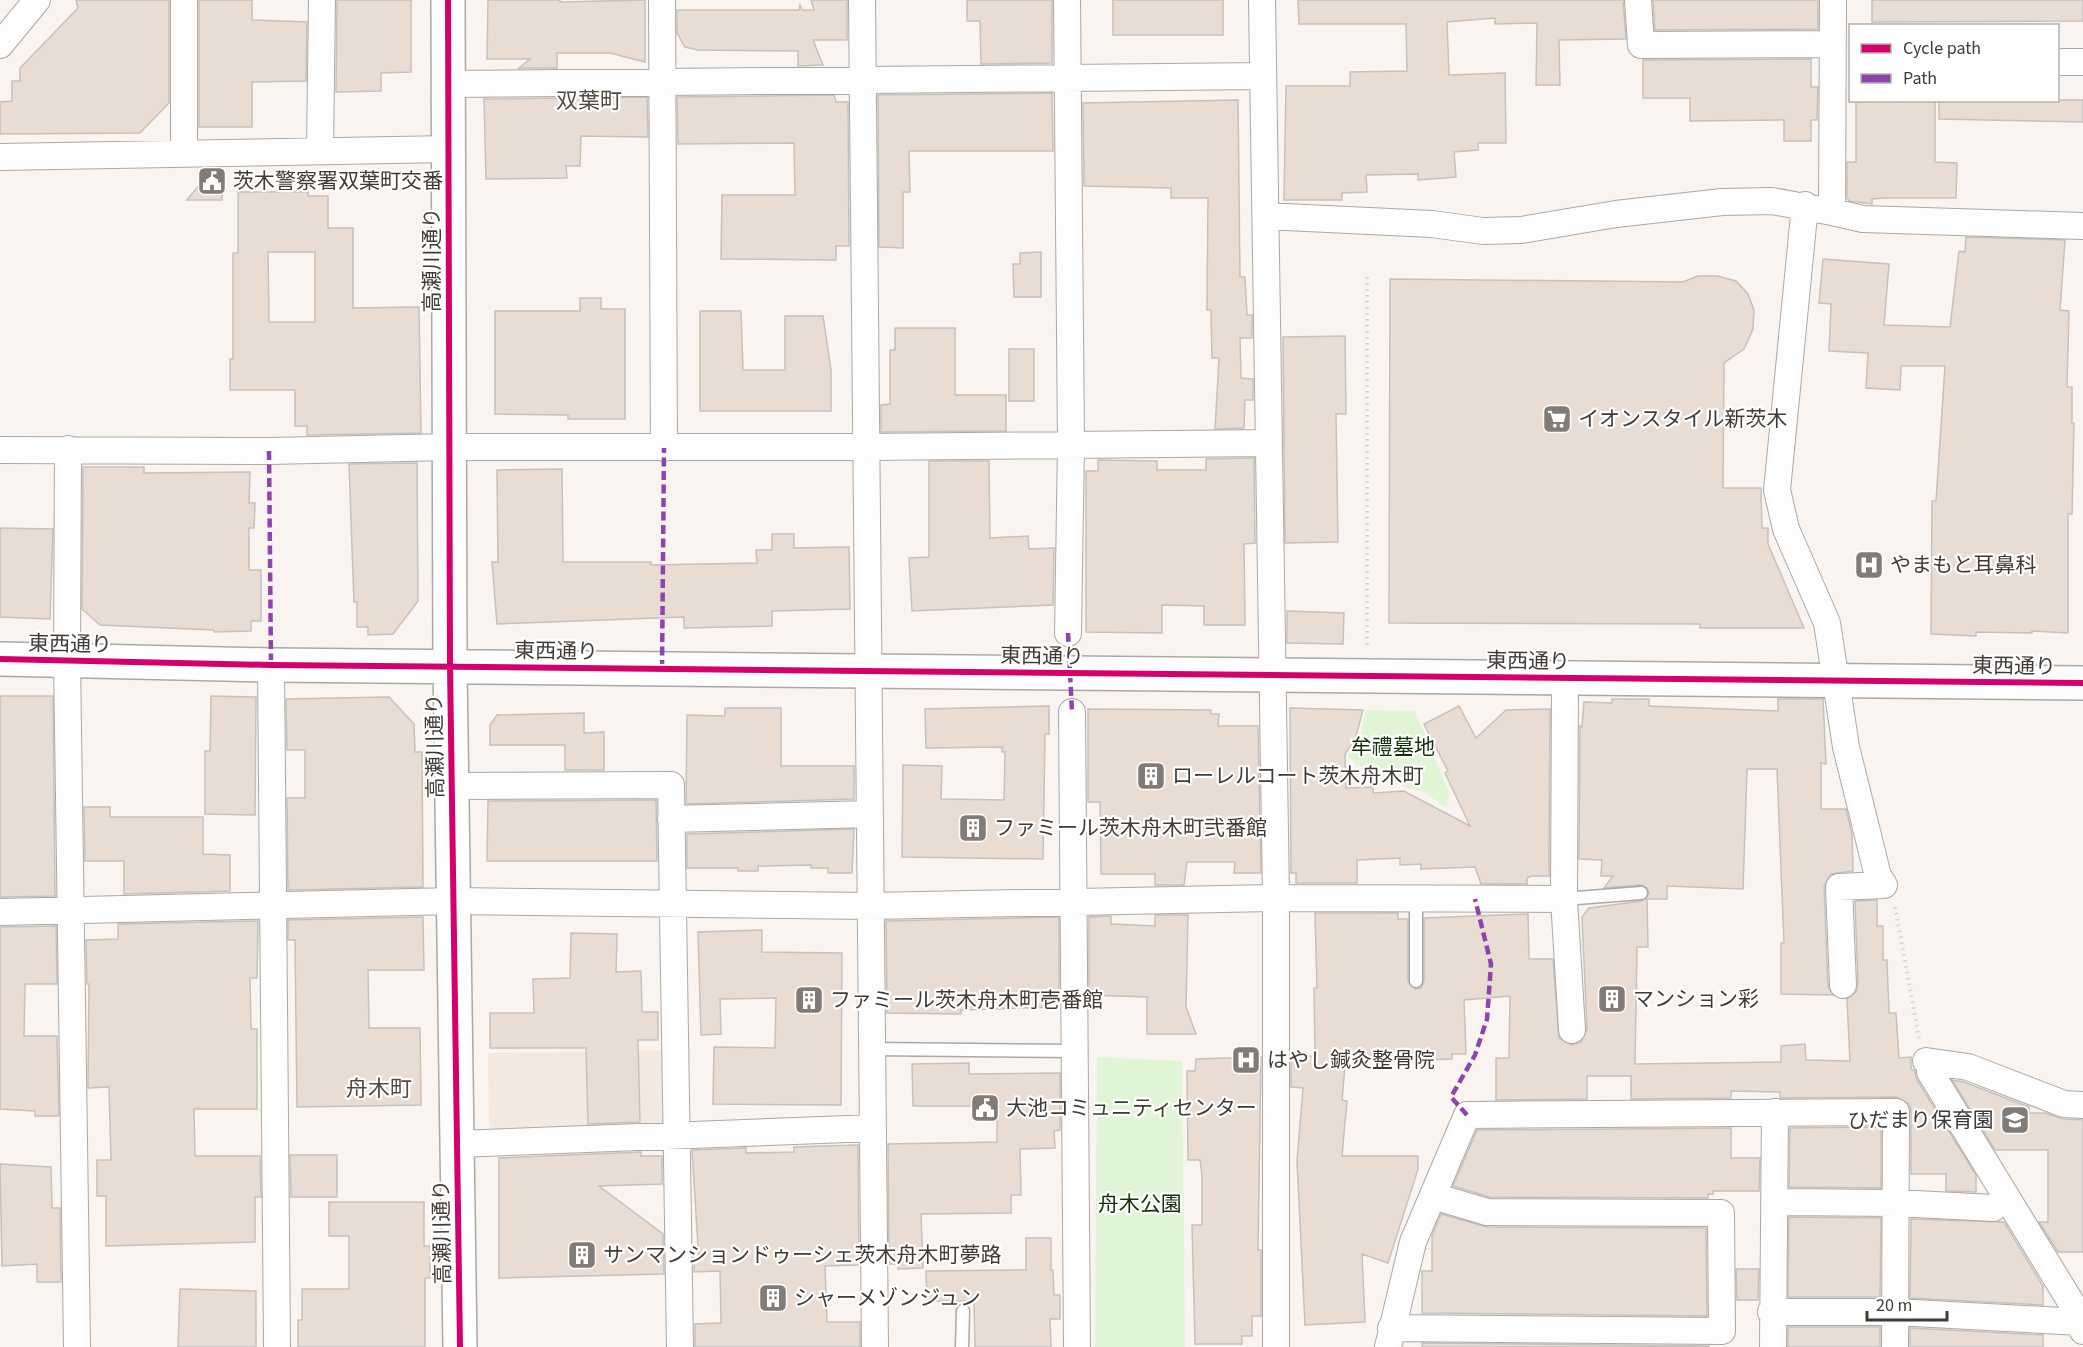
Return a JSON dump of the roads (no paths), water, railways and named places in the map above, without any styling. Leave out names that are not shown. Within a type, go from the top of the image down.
[{"type":"street","points":[[0,45],[37,0]]},
{"type":"street","points":[[184,0],[184,153]]},
{"type":"street","points":[[320,150],[322,0]]},
{"type":"street","name":"高瀬川通り","points":[[448,0],[450,666],[460,1347]]},
{"type":"street","points":[[662,0],[664,448]]},
{"type":"street","points":[[862,0],[875,1347]]},
{"type":"street","points":[[1067,0],[1071,443],[1068,633]]},
{"type":"street","points":[[1262,0],[1276,898],[1276,1347]]},
{"type":"street","points":[[1638,0],[1641,45],[1838,54]]},
{"type":"street","points":[[1832,212],[1838,54],[1833,0]]},
{"type":"street","points":[[2059,62],[2083,63]]},
{"type":"street","points":[[449,84],[1263,76]]},
{"type":"street","points":[[0,157],[448,149]]},
{"type":"street","points":[[1267,216],[1432,224],[1484,231],[1521,230],[1616,214],[1722,202],[1772,201],[1805,205],[1863,219],[2083,226]]},
{"type":"street","points":[[1805,205],[1777,490],[1786,529],[1827,623],[1838,681],[1846,747],[1878,876],[1884,885],[1839,887],[1842,986]]},
{"type":"street","points":[[0,450],[269,451],[450,447],[664,448],[1268,443]]},
{"type":"street","points":[[68,449],[67,660],[77,1347]]},
{"type":"street","name":"東西通り","points":[[0,659],[271,665],[2083,683]]},
{"type":"street","points":[[271,665],[271,906],[277,1347]]},
{"type":"street","points":[[1565,678],[1564,899],[1572,1030]]},
{"type":"street","points":[[1072,712],[1077,1347]]},
{"type":"street","points":[[452,786],[671,785],[680,1347]]},
{"type":"street","points":[[671,819],[870,814]]},
{"type":"street","points":[[0,912],[453,901],[871,906],[1073,900],[1564,899]]},
{"type":"street","points":[[2082,1327],[1928,1066],[1968,1067],[2064,1104],[2083,1105]]},
{"type":"street","points":[[1773,1347],[1775,1112]]},
{"type":"street","points":[[1433,1196],[1487,1212],[1721,1213],[1722,1331],[1390,1338],[1413,1242],[1467,1115],[1896,1112],[1895,1347]]},
{"type":"street","points":[[457,1144],[873,1128]]},
{"type":"street","points":[[1774,1202],[1896,1203],[1993,1208]]},
{"type":"street","points":[[1772,1312],[1895,1312],[2082,1327]]},
{"type":"lane","points":[[1564,899],[1641,893]]},
{"type":"lane","points":[[1416,898],[1416,981]]},
{"type":"lane","points":[[872,1049],[1075,1051]]},
{"type":"lane","points":[[962,1347],[963,1311]]},
{"type":"place","name":"茨木警察署双葉町交番","points":[[212,181]]},
{"type":"place","name":"イオンスタイル新茨木","points":[[1557,419]]},
{"type":"place","name":"やまもと耳鼻科","points":[[1869,565]]},
{"type":"place","name":"ローレルコート茨木舟木町","points":[[1151,776]]},
{"type":"place","name":"ファミール茨木舟木町弐番館","points":[[973,828]]},
{"type":"place","name":"マンション彩","points":[[1612,999]]},
{"type":"place","name":"ファミール茨木舟木町壱番館","points":[[809,1000]]},
{"type":"place","name":"はやし鍼灸整骨院","points":[[1246,1060]]},
{"type":"place","name":"大池コミュニティセンター","points":[[985,1108]]},
{"type":"place","name":"ひだまり保育園","points":[[2015,1120]]},
{"type":"place","name":"サンマンションドゥーシェ茨木舟木町夢路","points":[[582,1255]]},
{"type":"place","name":"シャーメゾンジュン","points":[[773,1298]]},
{"type":"district","name":"双葉町","points":[[589,101]]},
{"type":"district","name":"舟木町","points":[[379,1089]]},
{"type":"park label","name":"牟禮墓地","points":[[1393,747]]},
{"type":"park label","name":"舟木公園","points":[[1140,1204]]}]
